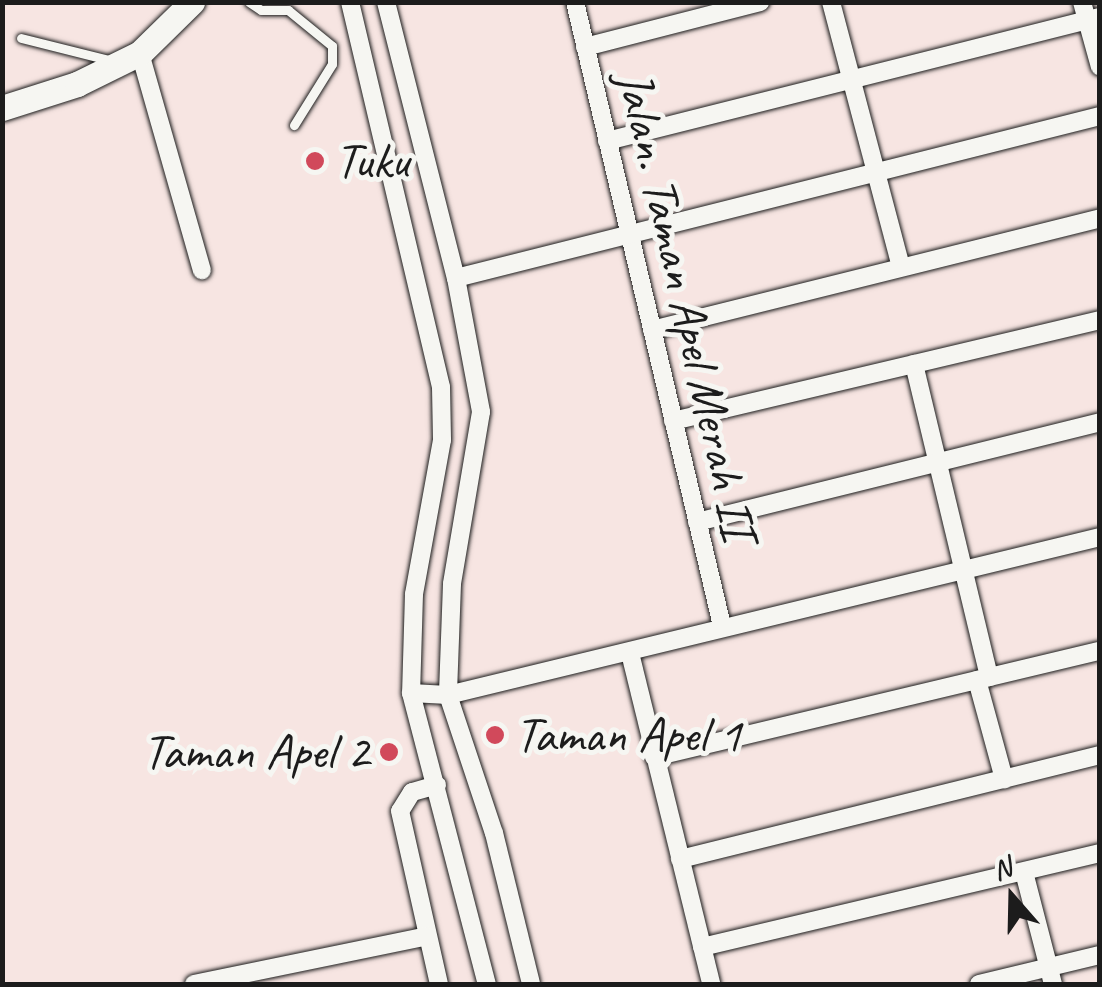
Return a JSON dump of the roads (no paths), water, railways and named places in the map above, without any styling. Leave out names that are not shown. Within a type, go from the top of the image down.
[{"type":"main road","points":[[2,108],[130,59],[192,2]]},
{"type":"street","points":[[350,2],[441,387],[442,440],[414,594],[411,693],[486,984]]},
{"type":"street","points":[[386,2],[456,278],[481,412],[452,584],[448,694],[494,833],[530,984]]},
{"type":"street","name":"Jalan. Taman Apel Merah II","points":[[575,2],[722,626]]},
{"type":"street","points":[[585,47],[760,2]]},
{"type":"street","points":[[831,2],[901,267]]},
{"type":"street","points":[[607,141],[1090,13],[1100,67]]},
{"type":"street","points":[[130,59],[202,270]]},
{"type":"street","points":[[456,278],[1100,116]]},
{"type":"street","points":[[652,330],[1100,218]]},
{"type":"street","points":[[673,420],[1100,320]]},
{"type":"street","points":[[914,364],[968,570],[983,678],[1004,779]]},
{"type":"street","points":[[697,522],[1100,422]]},
{"type":"street","points":[[411,693],[448,694],[630,653],[722,626],[1100,537]]},
{"type":"street","points":[[654,757],[1100,650]]},
{"type":"street","points":[[630,653],[711,984]]},
{"type":"street","points":[[680,859],[1100,755]]},
{"type":"street","points":[[437,785],[412,792],[400,812],[438,984]]},
{"type":"street","points":[[702,947],[1100,853]]},
{"type":"street","points":[[1024,872],[1051,976]]},
{"type":"street","points":[[194,984],[427,936]]},
{"type":"street","points":[[978,984],[1051,976],[1100,955]]},
{"type":"lane","points":[[249,2],[261,10],[288,10],[332,46],[332,64],[294,125]]},
{"type":"lane","points":[[21,38],[130,59]]},
{"type":"place","name":"Tuku","points":[[315,161]]},
{"type":"place","name":"Taman Apel 1","points":[[495,735]]},
{"type":"place","name":"Taman Apel 2","points":[[389,752]]}]
